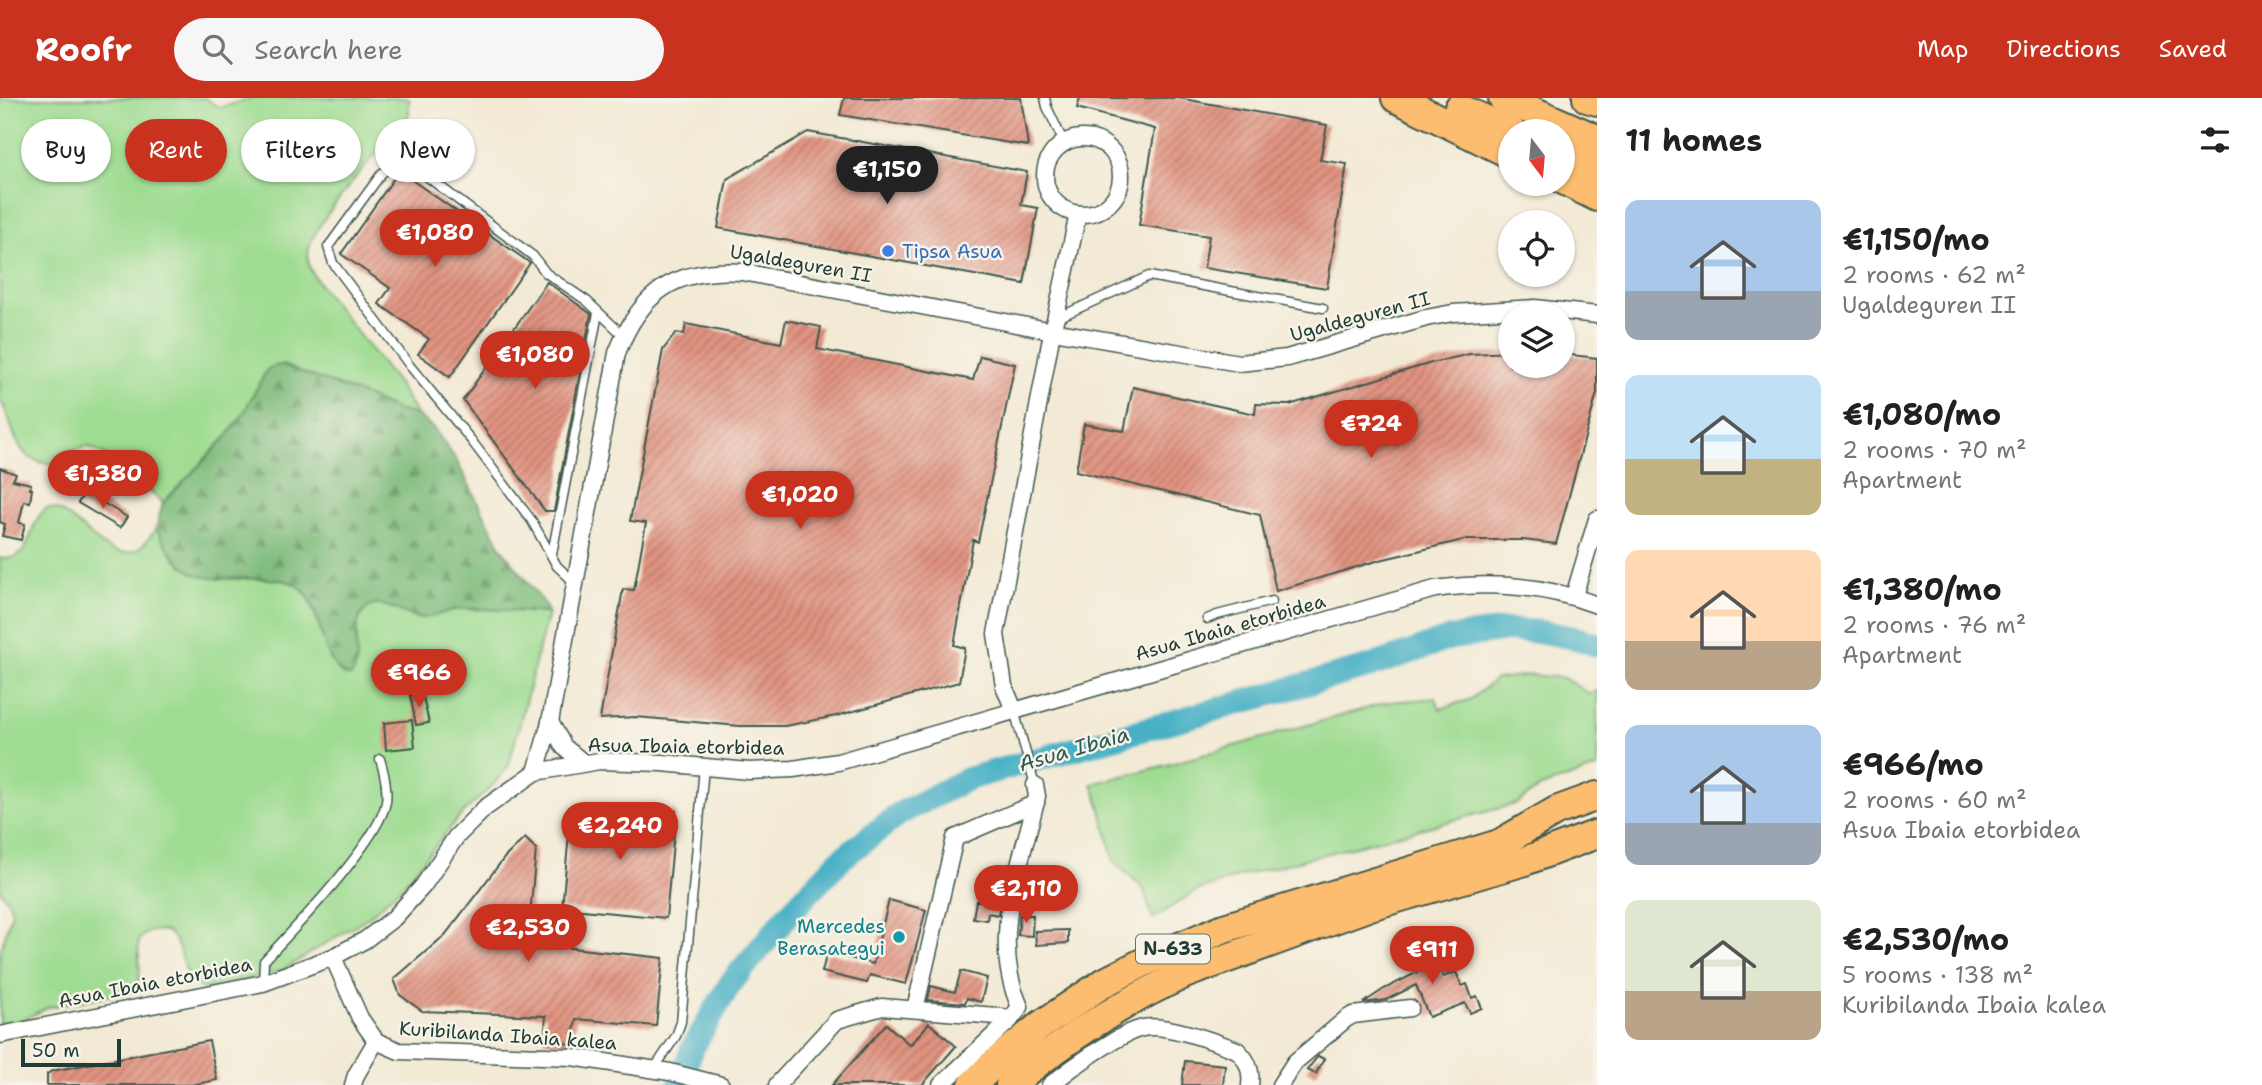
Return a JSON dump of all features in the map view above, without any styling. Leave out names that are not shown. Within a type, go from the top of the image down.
[{"type":"highway","points":[[1396,98],[1498,148]]},
{"type":"highway","points":[[1437,98],[1498,125]]},
{"type":"highway","points":[[1503,98],[1597,139]]},
{"type":"highway","points":[[1587,98],[1597,101]]},
{"type":"highway","points":[[1575,159],[1597,168]]},
{"type":"highway","points":[[1575,186],[1597,197]]},
{"type":"highway","points":[[1499,844],[1556,811],[1597,796]]},
{"type":"highway","name":"N-633","points":[[973,1085],[990,1067],[1051,1018],[1105,982],[1144,962],[1224,928],[1499,844],[1597,809]]},
{"type":"highway","name":"N-633","points":[[1010,1085],[1060,1045],[1123,1004],[1187,973],[1370,906],[1522,862],[1597,834]]},
{"type":"highway","points":[[1272,943],[1373,922],[1552,870],[1597,854]]},
{"type":"street","points":[[1090,139],[1102,143],[1119,163],[1119,189],[1113,200],[1103,209],[1091,214],[1066,211],[1056,204],[1049,194],[1045,183],[1048,160],[1064,143],[1090,139]]},
{"type":"street","points":[[1014,710],[1003,686],[996,634],[1054,325],[1078,214]]},
{"type":"street","name":"Ugaldeguren II","points":[[536,772],[550,722],[617,353],[634,316],[660,290],[695,273],[718,270],[743,272],[1054,325],[1239,363],[1287,358],[1426,318],[1453,313],[1535,308],[1597,315]]},
{"type":"street","points":[[1574,596],[1597,519]]},
{"type":"street","name":"Asua Ibaia etorbidea","points":[[0,1035],[263,983],[332,957],[365,940],[394,918],[423,886],[456,837],[485,808],[536,772],[599,761],[749,771],[793,769],[838,762],[1435,590],[1469,584],[1504,584],[1574,596],[1597,605]]},
{"type":"street","points":[[550,722],[564,747],[584,763]]},
{"type":"street","points":[[942,1085],[1010,1020],[1020,1007],[1008,972],[1008,918],[1013,886],[1036,803],[1035,785]]},
{"type":"street","points":[[915,1009],[955,838],[1036,803]]},
{"type":"street","points":[[332,957],[360,1018],[376,1041],[353,1085]]},
{"type":"street","points":[[777,1085],[837,1020],[882,1007],[996,1016],[1010,1020]]},
{"type":"street","points":[[1280,1085],[1295,1062],[1332,1028],[1346,1019],[1353,1015],[1410,1009]]},
{"type":"street","points":[[1050,1085],[1119,1039],[1142,1028],[1160,1027],[1237,1050],[1246,1058],[1251,1076],[1250,1085]]},
{"type":"street","name":"Kuribilanda Ibaia kalea","points":[[376,1041],[400,1051],[572,1057],[662,1070],[714,1083]]},
{"type":"lane","points":[[1045,98],[1064,143]]},
{"type":"lane","points":[[574,582],[557,566],[532,521],[333,263],[328,247],[382,173],[396,163],[414,167],[533,256],[546,273],[587,301],[624,336]]},
{"type":"lane","points":[[1054,325],[1149,276],[1323,308]]},
{"type":"lane","points":[[552,554],[598,313]]},
{"type":"lane","points":[[1207,620],[1272,601]]},
{"type":"lane","points":[[1014,710],[1035,785]]},
{"type":"lane","points":[[263,983],[264,961],[361,850],[379,823],[387,799],[380,759]]},
{"type":"lane","points":[[662,1070],[681,1022],[704,767]]},
{"type":"green space","points":[[0,98],[205,98],[220,108],[251,98],[409,98],[407,119],[375,119],[375,155],[361,171],[361,119],[241,119],[241,182],[353,182],[316,233],[311,242],[308,262],[321,287],[398,384],[417,415],[397,410],[335,384],[264,375],[228,435],[163,503],[113,460],[92,448],[80,448],[56,464],[31,458],[18,442],[0,399]]},
{"type":"green space","points":[[282,365],[397,410],[417,415],[435,430],[456,460],[502,549],[544,603],[548,613],[455,609],[419,618],[383,605],[369,607],[359,619],[357,660],[352,675],[347,676],[337,669],[330,659],[313,607],[300,587],[277,580],[202,576],[191,572],[180,563],[156,528],[163,503],[228,435],[267,370]]},
{"type":"green space","points":[[47,508],[68,516],[113,551],[125,553],[138,549],[156,528],[175,559],[218,579],[274,579],[300,587],[309,599],[332,659],[340,672],[350,676],[357,655],[358,622],[365,610],[371,606],[385,605],[420,617],[462,609],[548,613],[509,765],[494,784],[461,815],[401,887],[367,918],[281,971],[204,989],[190,979],[174,938],[168,932],[152,932],[139,940],[140,974],[132,991],[49,1007],[10,1026],[0,1023],[0,953],[12,912],[9,902],[0,890],[0,558],[11,558],[25,548],[35,523]]},
{"type":"green space","points":[[1530,675],[1564,678],[1588,693],[1597,691],[1597,768],[1541,787],[1516,804],[1240,876],[1194,892],[1153,919],[1143,888],[1114,862],[1092,784],[1389,702],[1436,698],[1440,709],[1471,699],[1496,679]]},
{"type":"building","points":[[844,98],[1021,98],[1028,146],[840,115]]},
{"type":"building","points":[[1080,98],[1178,98],[1327,125],[1320,160],[1347,164],[1327,288],[1204,268],[1209,236],[1139,225],[1155,129],[1077,108]]},
{"type":"building","points":[[808,132],[1027,172],[1021,205],[1038,208],[1024,284],[718,228],[727,179]]},
{"type":"building","points":[[391,182],[415,182],[530,263],[450,377],[418,354],[429,339],[379,304],[390,288],[341,254]]},
{"type":"building","points":[[547,282],[591,314],[554,511],[545,511],[463,400]]},
{"type":"building","points":[[786,320],[821,327],[817,349],[973,380],[980,356],[1015,364],[978,542],[973,540],[954,645],[965,648],[959,682],[836,716],[785,726],[740,726],[636,717],[600,719],[623,589],[634,590],[646,523],[630,521],[663,350],[676,333],[684,334],[686,324],[781,343]]},
{"type":"building","points":[[1498,353],[1498,378],[1575,378],[1575,355],[1597,358],[1597,393],[1556,544],[1523,540],[1463,540],[1380,560],[1276,591],[1260,515],[1076,471],[1084,424],[1124,431],[1133,387],[1255,414],[1256,404],[1289,405],[1470,354]]},
{"type":"building","points":[[0,468],[16,474],[13,480],[31,484],[30,502],[24,501],[19,523],[25,524],[21,540],[2,536],[5,524],[0,522]]},
{"type":"building","points":[[85,492],[127,517],[120,528],[78,503]]},
{"type":"building","points":[[422,693],[429,723],[416,725],[410,695]]},
{"type":"building","points":[[412,720],[415,747],[386,750],[384,723]]},
{"type":"building","points":[[610,805],[676,811],[666,918],[562,908],[571,813],[609,816]]},
{"type":"building","points":[[525,838],[536,849],[530,916],[566,920],[563,947],[663,958],[656,1026],[576,1019],[572,1044],[544,1041],[546,1016],[422,1011],[400,995],[394,979],[445,935],[505,857]]},
{"type":"building","points":[[982,886],[1002,889],[998,915],[988,913],[987,920],[973,918],[976,901],[980,901]]},
{"type":"building","name":"Mercedes Berasategui","points":[[889,900],[926,910],[906,984],[870,975],[867,983],[822,972],[827,952],[873,964]]},
{"type":"building","points":[[1020,915],[1033,915],[1032,936],[1018,935]]},
{"type":"building","points":[[1068,930],[1068,943],[1036,945],[1035,931]]},
{"type":"building","points":[[1427,943],[1443,977],[1456,972],[1462,986],[1467,984],[1472,998],[1477,996],[1482,1008],[1470,1013],[1465,1003],[1429,1017],[1416,985],[1386,1000],[1363,1003],[1420,971],[1410,950]]},
{"type":"building","points":[[961,971],[987,978],[981,1002],[967,998],[965,1003],[928,1000],[931,986],[955,992]]},
{"type":"building","points":[[929,1023],[956,1046],[922,1085],[832,1085],[886,1024],[910,1045]]},
{"type":"building","points":[[209,1041],[217,1080],[191,1085],[47,1085],[47,1074],[52,1071]]},
{"type":"building","points":[[1318,1056],[1324,1059],[1316,1074],[1307,1070]]},
{"type":"building","points":[[1185,1061],[1225,1065],[1223,1085],[1182,1085]]},
{"type":"waterway","name":"Asua Ibaia","points":[[679,1085],[692,1049],[730,984],[788,915],[840,860],[899,814],[967,779],[1371,666],[1451,638],[1506,630],[1543,632],[1597,645]]},
{"type":"place","name":"Tipsa Asua","points":[[888,251]]},
{"type":"place","name":"Mercedes Berasategui","points":[[899,937]]}]
